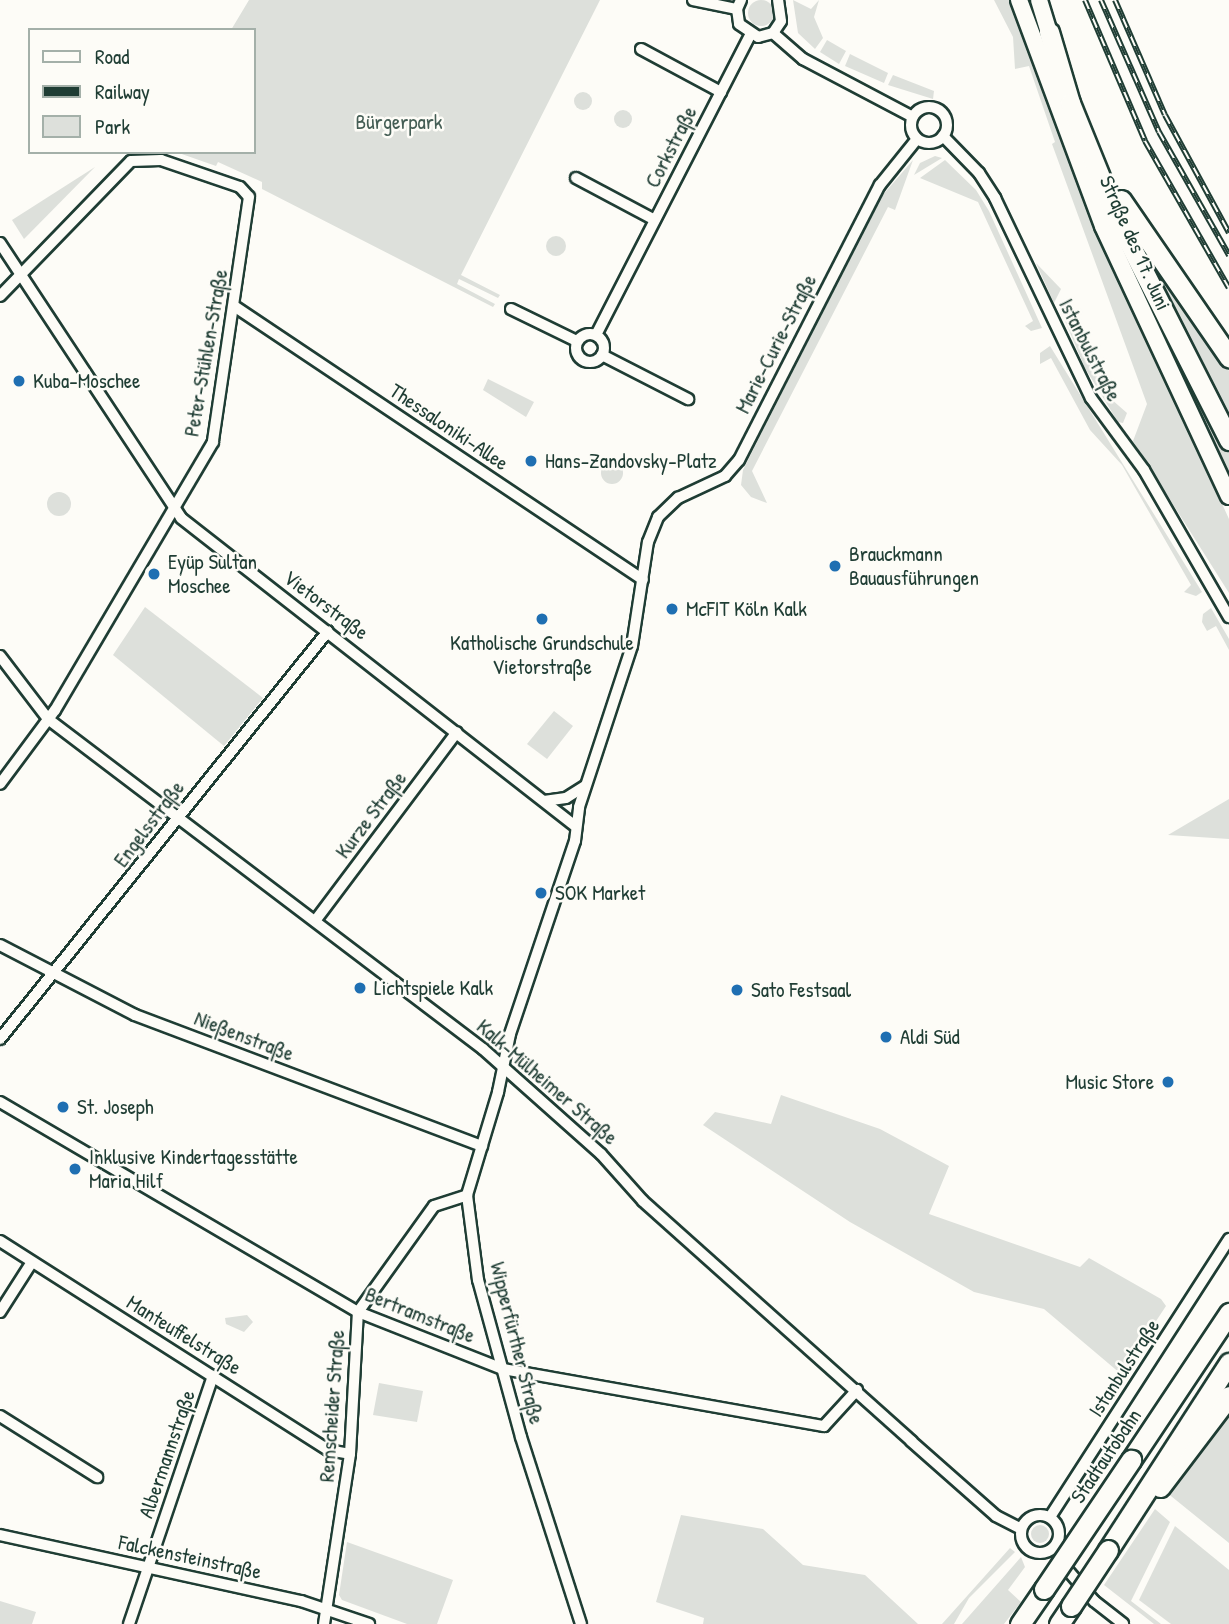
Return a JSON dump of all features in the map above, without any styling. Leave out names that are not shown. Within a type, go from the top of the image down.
[{"type":"highway","points":[[1049,32],[1125,208],[1229,357]]},
{"type":"highway","points":[[1049,32],[1070,103],[1117,219],[1229,440]]},
{"type":"highway","name":"Stadtautobahn","points":[[1020,1624],[1229,1313]]},
{"type":"highway","points":[[1059,1624],[1229,1363]]},
{"type":"highway","points":[[1108,1550],[1229,1396]]},
{"type":"main road","name":"Straße des 17. Juni","points":[[1019,0],[1103,226],[1229,496]]},
{"type":"main road","points":[[1039,0],[1049,32]]},
{"type":"street","points":[[693,0],[739,5],[739,24],[750,35],[773,33],[803,59],[912,117]]},
{"type":"street","points":[[773,33],[783,14],[778,0]]},
{"type":"street","name":"Corkstraße","points":[[596,335],[750,35]]},
{"type":"street","name":"Corkstraße","points":[[641,49],[721,92]]},
{"type":"street","points":[[921,108],[939,110],[946,120],[943,136],[930,143],[917,139],[911,126],[912,117],[921,108]]},
{"type":"street","name":"Istanbulstraße","points":[[943,136],[979,173],[996,198],[1086,389],[1144,470],[1229,617]]},
{"type":"street","name":"Marie-Curie-Straße","points":[[648,542],[666,508],[693,489],[725,476],[739,460],[880,185],[917,139]]},
{"type":"street","name":"Peter-Stühlen-Straße","points":[[0,784],[48,719],[213,442],[251,204],[247,192],[161,160],[131,161],[20,275]]},
{"type":"street","name":"Corkstraße","points":[[576,178],[655,220]]},
{"type":"street","name":"Vietorstraße","points":[[0,243],[181,518],[574,825]]},
{"type":"street","points":[[0,296],[20,275]]},
{"type":"street","name":"Thessaloniki-Allee","points":[[234,306],[643,580]]},
{"type":"street","points":[[511,309],[577,341]]},
{"type":"street","points":[[585,335],[596,335],[604,347],[602,355],[595,361],[585,361],[576,351],[577,341],[585,335]]},
{"type":"street","points":[[602,355],[688,399]]},
{"type":"street","name":"Wipperfürther Straße","points":[[581,1624],[478,1280],[467,1195],[503,1067],[575,841],[574,825],[585,786],[632,646],[648,542]]},
{"type":"street","name":"Engelsstraße","points":[[0,1039],[328,631]]},
{"type":"street","name":"Kalk-Mülheimer Straße","points":[[0,656],[48,719],[503,1067],[601,1154],[643,1201],[996,1516],[1021,1529]]},
{"type":"street","name":"Kurze Straße","points":[[315,921],[457,732]]},
{"type":"street","points":[[544,801],[566,797],[585,786]]},
{"type":"street","name":"Nießenstraße","points":[[0,944],[135,1015],[482,1146]]},
{"type":"street","name":"Bertramstraße","points":[[0,1102],[358,1312],[503,1369],[824,1426],[857,1390]]},
{"type":"street","name":"Remscheider Straße","points":[[324,1624],[350,1454],[358,1312],[434,1206],[467,1195]]},
{"type":"street","name":"Istanbulstraße","points":[[1050,1517],[1229,1239]]},
{"type":"street","name":"Manteuffelstraße","points":[[0,1241],[328,1450],[350,1454]]},
{"type":"street","points":[[0,1312],[32,1262]]},
{"type":"street","name":"Albermannstraße","points":[[129,1624],[213,1376]]},
{"type":"street","points":[[0,1416],[97,1477]]},
{"type":"street","points":[[1033,1516],[1050,1517],[1059,1530],[1052,1549],[1030,1551],[1022,1542],[1021,1529],[1033,1516]]},
{"type":"street","name":"Falckensteinstraße","points":[[0,1535],[327,1608],[369,1624]]},
{"type":"street","points":[[1052,1549],[1094,1601],[1123,1624]]},
{"type":"green space","name":"Bürgerpark","points":[[249,0],[600,0],[461,275],[500,295],[498,298],[459,279],[457,284],[495,304],[493,307],[262,189],[262,182],[218,162],[216,166],[182,154],[256,154],[256,28],[232,28]]},
{"type":"green space","points":[[761,0],[770,4],[774,13],[770,22],[761,26],[752,22],[748,13],[752,4]]},
{"type":"green space","points":[[793,0],[811,9],[819,0],[814,17],[823,38],[815,49],[798,33]]},
{"type":"green space","points":[[994,0],[1011,0],[1096,228],[1229,519],[1229,593],[1133,441],[1147,404],[1052,144],[1055,142],[1029,66],[1015,69],[1013,37]]},
{"type":"green space","points":[[1025,0],[1030,0],[1229,453],[1229,477],[1109,223]]},
{"type":"green space","points":[[827,40],[846,51],[839,64],[820,52]]},
{"type":"green space","points":[[850,54],[888,73],[884,83],[845,66]]},
{"type":"green space","points":[[893,75],[934,91],[933,99],[888,85]]},
{"type":"green space","points":[[579,92],[587,92],[592,101],[590,108],[579,110],[574,105],[574,97]]},
{"type":"green space","points":[[623,110],[629,113],[632,119],[629,125],[623,128],[617,125],[614,119],[617,113]]},
{"type":"green space","points":[[935,156],[942,158],[914,175],[920,163]]},
{"type":"green space","points":[[913,160],[895,210],[888,207],[752,471],[767,503],[751,497],[741,485],[743,470],[881,197]]},
{"type":"green space","points":[[945,160],[976,190],[989,211],[1042,328],[1031,331],[1025,326],[1033,321],[978,202],[920,178]]},
{"type":"green space","points":[[95,167],[24,239],[12,220]]},
{"type":"green space","points":[[556,236],[563,239],[566,246],[563,253],[556,256],[549,253],[546,246],[549,239]]},
{"type":"green space","points":[[1142,249],[1229,371],[1229,427]]},
{"type":"green space","points":[[1036,263],[1061,289],[1054,303]]},
{"type":"green space","points":[[1074,316],[1102,391],[1127,413],[1123,423],[1118,422],[1085,368],[1065,321],[1070,324]]},
{"type":"green space","points":[[1050,346],[1202,592],[1196,596],[1184,592],[1191,585],[1122,465],[1090,430],[1051,358],[1040,364],[1040,353]]},
{"type":"green space","points":[[488,379],[534,402],[526,417],[483,390]]},
{"type":"green space","points":[[612,462],[622,469],[623,473],[616,483],[612,484],[602,477],[601,473],[608,463]]},
{"type":"green space","points":[[59,492],[68,495],[71,504],[68,513],[59,516],[50,513],[47,504],[50,495]]},
{"type":"green space","points":[[145,607],[263,698],[224,746],[113,655]]},
{"type":"green space","points":[[1211,608],[1229,639],[1229,650],[1216,626],[1207,631],[1202,622],[1203,614]]},
{"type":"green space","points":[[554,711],[573,726],[547,759],[527,744]]},
{"type":"green space","points":[[1229,799],[1229,839],[1168,835]]},
{"type":"green space","points":[[781,1095],[880,1129],[949,1166],[929,1214],[1080,1267],[1089,1258],[1161,1299],[1166,1306],[1121,1374],[1044,1309],[974,1292],[850,1222],[703,1125],[715,1112],[771,1124]]},
{"type":"green space","points":[[247,1315],[253,1322],[244,1332],[226,1324],[225,1318]]},
{"type":"green space","points":[[379,1383],[423,1391],[417,1422],[373,1415]]},
{"type":"green space","points":[[1229,1412],[1229,1543],[1166,1492],[1175,1479],[1180,1482]]},
{"type":"green space","points":[[1155,1509],[1170,1522],[1131,1601],[1161,1624],[1154,1624],[1104,1585]]},
{"type":"green space","points":[[681,1515],[763,1529],[803,1565],[865,1575],[918,1624],[703,1624],[704,1618],[656,1602]]},
{"type":"green space","points":[[1040,1525],[1048,1530],[1049,1534],[1044,1542],[1040,1543],[1032,1538],[1031,1534],[1036,1526]]},
{"type":"green space","points":[[1175,1526],[1229,1570],[1229,1624],[1171,1624],[1139,1600]]},
{"type":"green space","points":[[347,1542],[453,1580],[437,1624],[407,1624],[342,1600],[339,1595]]},
{"type":"green space","points":[[1010,1548],[1015,1552],[969,1598],[954,1624],[942,1624]]},
{"type":"green space","points":[[1021,1557],[1025,1567],[1008,1590],[1021,1602],[1004,1624],[962,1624]]},
{"type":"green space","points":[[0,1601],[36,1612],[32,1624],[0,1624]]},
{"type":"railway","points":[[1085,0],[1145,141],[1229,288]]},
{"type":"railway","points":[[1101,0],[1159,132],[1229,255]]},
{"type":"railway","points":[[1115,0],[1165,115],[1229,233]]},
{"type":"place","name":"Kuba-Moschee","points":[[19,381]]},
{"type":"place","name":"Hans-Zandovsky-Platz","points":[[531,461]]},
{"type":"place","name":"Brauckmann Bauausführungen","points":[[835,566]]},
{"type":"place","name":"Eyüp Sultan Moschee","points":[[154,574]]},
{"type":"place","name":"McFIT Köln Kalk","points":[[672,609]]},
{"type":"place","name":"Katholische Grundschule Vietorstraße","points":[[542,619]]},
{"type":"place","name":"SOK Market","points":[[541,893]]},
{"type":"place","name":"Lichtspiele Kalk","points":[[360,988]]},
{"type":"place","name":"Sato Festsaal","points":[[737,990]]},
{"type":"place","name":"Aldi Süd","points":[[886,1037]]},
{"type":"place","name":"Music Store","points":[[1168,1082]]},
{"type":"place","name":"St. Joseph","points":[[63,1107]]},
{"type":"place","name":"Inklusive Kindertagesstätte Maria Hilf","points":[[75,1169]]}]
